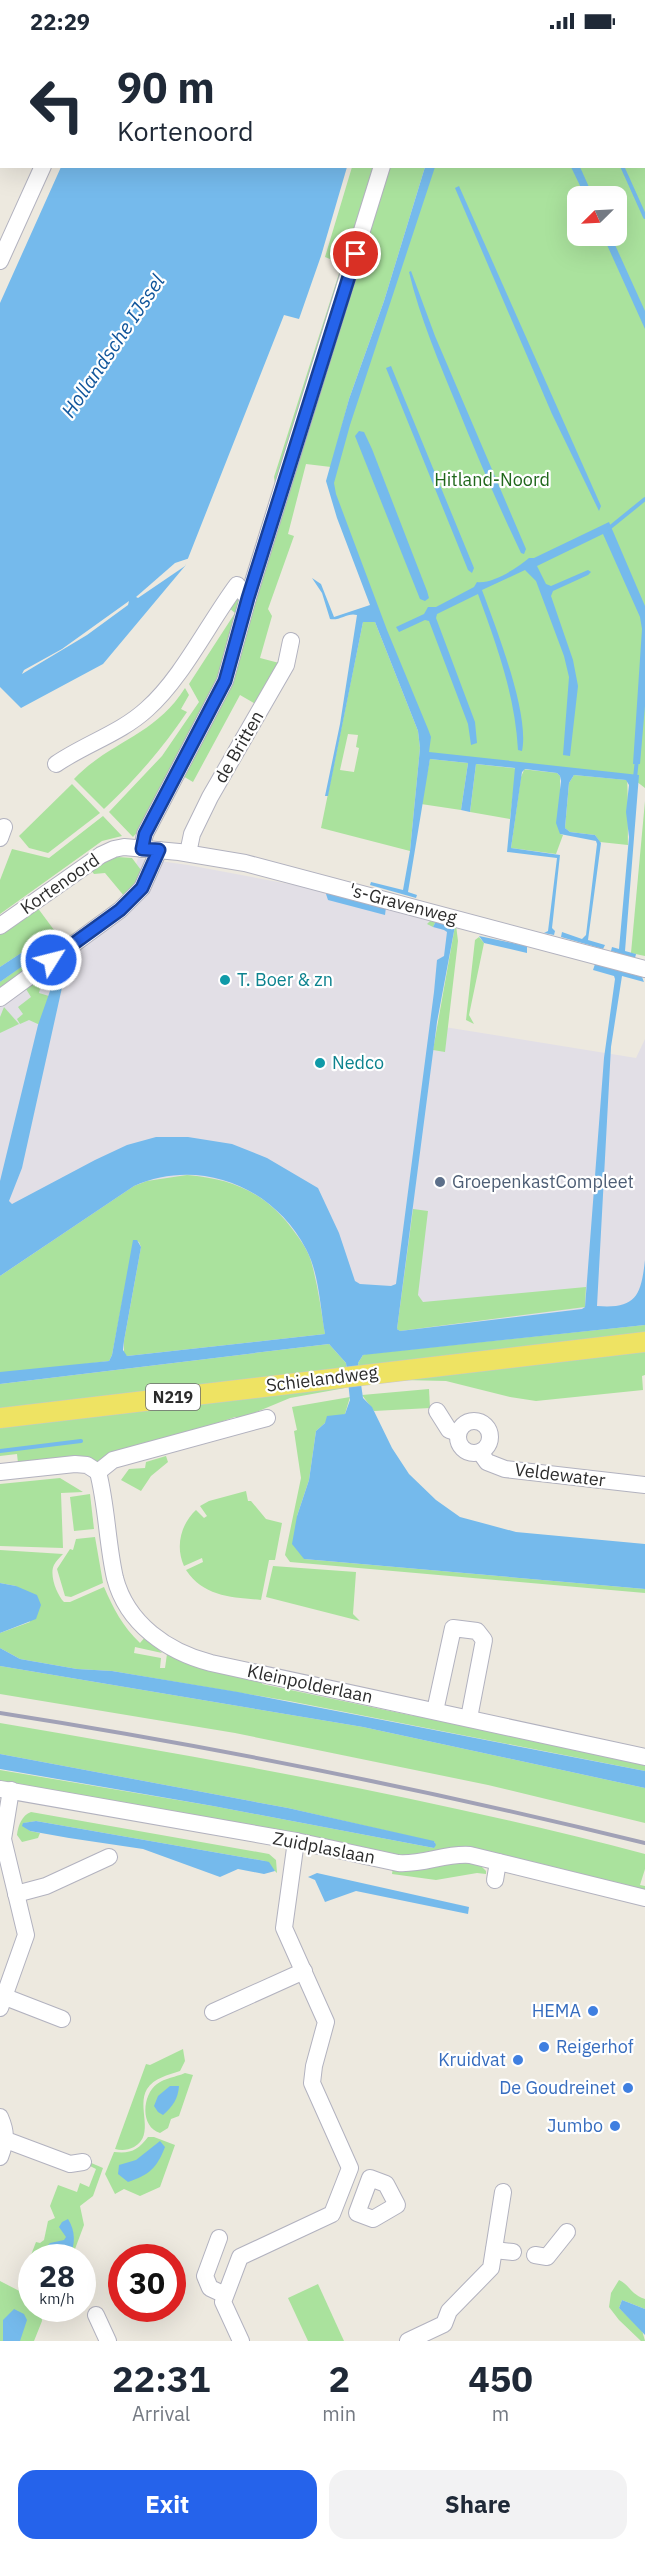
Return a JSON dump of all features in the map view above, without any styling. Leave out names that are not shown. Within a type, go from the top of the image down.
[{"type":"main road","name":"Schielandweg","points":[[0,1418],[645,1342]]},
{"type":"street","points":[[0,261],[42,168]]},
{"type":"street","points":[[0,998],[120,910],[142,888],[151,850],[145,834],[225,681],[248,598],[381,168]]},
{"type":"street","points":[[56,764],[117,730],[146,710],[170,685],[237,585],[248,598]]},
{"type":"street","name":"de Britten","points":[[188,853],[192,834],[210,797],[286,665],[291,641]]},
{"type":"street","name":"Kortenoord","points":[[0,926],[101,855],[124,847],[151,850]]},
{"type":"street","name":"'s-Gravenweg","points":[[151,850],[188,853],[245,863],[645,969]]},
{"type":"street","name":"Veldewater","points":[[437,1411],[448,1430],[458,1433],[458,1442],[464,1451],[480,1452],[487,1462],[505,1469],[645,1485]]},
{"type":"street","points":[[0,1472],[87,1464],[98,1472],[113,1460],[267,1418]]},
{"type":"street","points":[[458,1433],[463,1425],[469,1422],[475,1421],[486,1426],[490,1438],[486,1449],[480,1452]]},
{"type":"street","name":"Kleinpolderlaan","points":[[98,1472],[116,1580],[125,1601],[140,1623],[182,1655],[645,1757]]},
{"type":"street","points":[[435,1711],[453,1628],[477,1631],[484,1640],[469,1718]]},
{"type":"street","points":[[5,1790],[3,1860],[16,1894],[26,1935],[1,2000],[62,2019]]},
{"type":"street","name":"Zuidplaslaan","points":[[5,1790],[296,1841],[398,1863],[412,1864],[454,1854],[498,1862],[645,1898]]},
{"type":"street","points":[[241,2341],[224,2302],[240,2257],[332,2214],[350,2168],[312,2083],[314,2066],[326,2022],[284,1928],[296,1841]]},
{"type":"street","points":[[16,1894],[46,1886],[109,1857]]},
{"type":"street","points":[[495,1880],[498,1862]]},
{"type":"street","points":[[213,2012],[304,1971]]},
{"type":"street","points":[[0,2157],[3,2129],[70,2164],[83,2162]]},
{"type":"street","points":[[342,2189],[363,2196]]},
{"type":"street","points":[[408,2341],[444,2324],[449,2311],[491,2268],[503,2192]]},
{"type":"street","points":[[535,2255],[547,2257],[567,2232]]},
{"type":"street","points":[[219,2238],[205,2276],[210,2288],[225,2295]]},
{"type":"street","points":[[494,2250],[513,2252]]},
{"type":"street","points":[[96,2316],[108,2341]]},
{"type":"shaded area","points":[[138,858],[305,887],[451,927],[432,1025],[636,1058],[645,1039],[645,1311],[356,1344],[0,1230],[0,917],[31,895],[58,944],[94,921],[127,895]]},
{"type":"green space","points":[[352,168],[377,168],[276,491],[274,477],[342,264],[325,257]]},
{"type":"green space","points":[[387,168],[425,168],[384,301],[349,399],[331,467],[306,464],[288,534],[294,536],[268,609],[272,616],[260,658],[283,664],[259,706],[240,695],[193,782],[181,775],[209,726]]},
{"type":"green space","name":"Hitland-Noord","points":[[430,168],[645,168],[645,788],[632,778],[426,756],[425,735],[329,482]]},
{"type":"green space","points":[[237,592],[242,598],[221,676],[141,828],[133,837],[109,812],[162,756],[199,702],[189,684],[235,613],[228,607]]},
{"type":"green space","points":[[363,622],[375,622],[418,731],[420,748],[410,851],[321,828]],"holes":[[[348,734],[358,735],[356,747],[359,748],[354,772],[340,770]]]},
{"type":"green space","points":[[185,688],[189,695],[181,709],[187,712],[149,763],[104,809],[74,779],[88,766],[160,717]]},
{"type":"green space","points":[[430,759],[468,763],[461,810],[421,804]]},
{"type":"green space","points":[[476,764],[557,773],[560,776],[560,834],[563,835],[556,854],[511,848],[521,777],[524,770],[516,769],[510,819],[470,812]]},
{"type":"green space","points":[[574,775],[627,780],[628,845],[600,842],[595,835],[570,832],[565,828],[569,783]]},
{"type":"green space","points":[[72,784],[100,813],[48,853],[29,848],[19,836]]},
{"type":"green space","points":[[645,801],[645,956],[631,953]]},
{"type":"green space","points":[[103,816],[122,836],[102,841],[0,914],[0,880],[12,849],[49,858]]},
{"type":"green space","points":[[118,857],[132,858],[141,870],[140,880],[125,897],[105,873],[94,874],[90,869],[106,860]]},
{"type":"green space","points":[[37,907],[54,930],[50,952],[0,991],[0,982],[50,946],[44,938],[0,967],[0,934]]},
{"type":"green space","points":[[433,918],[456,925],[458,941],[445,1052],[433,1050],[455,926],[436,921],[433,927],[427,924]]},
{"type":"green space","points":[[479,937],[484,943],[469,1015],[474,1024],[466,1020],[475,940]]},
{"type":"green space","points":[[43,977],[39,993],[49,996],[40,1025],[29,1020],[20,1024],[17,1019],[23,1014],[18,1007],[31,997],[26,989]]},
{"type":"green space","points":[[4,1007],[19,1024],[0,1033],[0,1017]]},
{"type":"green space","points":[[187,1175],[220,1180],[249,1191],[274,1208],[285,1220],[303,1243],[310,1257],[325,1334],[127,1356],[124,1354],[124,1341],[141,1247],[139,1242],[134,1240],[109,1361],[0,1375],[0,1276],[134,1186],[147,1181]]},
{"type":"green space","points":[[413,1209],[428,1211],[418,1295],[423,1302],[586,1287],[585,1307],[400,1331],[397,1329]]},
{"type":"green space","points":[[645,1325],[645,1336],[359,1368],[358,1363],[366,1354]]},
{"type":"green space","points":[[329,1344],[346,1363],[346,1369],[0,1411],[0,1384]]},
{"type":"green space","points":[[645,1349],[643,1390],[536,1401],[446,1381],[403,1380],[403,1377]]},
{"type":"green space","points":[[347,1384],[345,1388],[290,1398],[242,1418],[235,1417],[100,1463],[18,1463],[17,1454],[0,1456],[0,1425]]},
{"type":"green space","points":[[429,1389],[430,1408],[374,1411],[362,1395]]},
{"type":"green space","points":[[350,1397],[345,1414],[325,1423],[316,1431],[309,1480],[297,1516],[304,1559],[645,1589],[645,1593],[290,1562],[285,1555],[301,1478],[294,1431],[297,1430],[292,1407]]},
{"type":"green space","points":[[166,1456],[168,1462],[151,1476],[141,1491],[121,1480],[129,1469],[145,1468],[146,1462]]},
{"type":"green space","points":[[60,1478],[83,1492],[61,1493],[63,1548],[0,1546],[0,1484]]},
{"type":"green space","points":[[246,1491],[248,1501],[251,1501],[266,1519],[282,1523],[275,1560],[269,1560],[261,1600],[219,1594],[201,1586],[186,1570],[203,1562],[202,1558],[184,1566],[180,1551],[183,1529],[191,1516],[196,1510],[204,1518],[207,1516],[200,1506],[209,1501]]},
{"type":"green space","points":[[90,1494],[94,1529],[74,1531],[70,1497]]},
{"type":"green space","points":[[95,1537],[103,1583],[71,1597],[65,1596],[57,1569],[70,1549],[73,1550],[76,1539]]},
{"type":"green space","points":[[0,1550],[63,1554],[54,1565],[52,1574],[61,1599],[64,1602],[70,1602],[104,1587],[119,1617],[134,1637],[140,1643],[146,1636],[162,1653],[135,1647],[134,1653],[161,1658],[160,1668],[165,1668],[167,1654],[192,1665],[263,1681],[262,1684],[414,1716],[415,1714],[643,1765],[645,1761],[645,1771],[289,1701],[112,1671],[77,1669],[20,1659],[0,1648],[0,1633],[30,1622],[16,1586],[0,1583]]},
{"type":"green space","points":[[273,1566],[356,1572],[353,1614],[360,1621],[266,1597]]},
{"type":"green space","points":[[0,1666],[363,1727],[645,1788],[645,1823],[488,1785],[235,1733],[0,1694]]},
{"type":"green space","points":[[0,1723],[324,1781],[485,1815],[645,1854],[645,1869],[640,1885],[645,1886],[645,1892],[467,1848],[415,1858],[0,1783],[0,1770],[213,1806],[434,1848],[435,1842],[288,1808],[0,1754]]},
{"type":"green space","points":[[31,1812],[269,1854],[276,1860],[277,1873],[265,1861],[36,1821],[24,1823],[24,1826],[30,1831],[40,1833],[38,1838],[22,1842],[17,1835],[18,1828],[23,1818]]},
{"type":"green space","points":[[455,1860],[478,1863],[486,1874],[477,1873],[436,1880],[392,1874],[393,1867]]},
{"type":"green space","points":[[183,2049],[185,2061],[180,2071],[157,2080],[147,2089],[143,2104],[145,2128],[140,2142],[129,2149],[115,2149],[146,2064],[150,2065]]},
{"type":"green space","points":[[185,2073],[193,2075],[179,2116],[171,2119],[168,2128],[160,2133],[154,2130],[146,2118],[148,2095],[160,2082]]},
{"type":"green space","points":[[148,2137],[175,2145],[160,2187],[140,2196],[124,2189],[115,2194],[105,2174],[114,2152],[134,2150]]},
{"type":"green space","points":[[89,2162],[103,2168],[93,2196],[80,2206],[84,2225],[77,2244],[35,2244],[44,2240],[48,2221],[55,2218],[50,2206],[58,2185],[77,2192],[80,2183],[89,2187],[96,2169],[88,2165]]},
{"type":"green space","points":[[619,2280],[636,2295],[645,2299],[645,2309],[622,2300],[619,2308],[642,2330],[645,2341],[641,2341],[609,2307],[611,2293]]},
{"type":"green space","points":[[0,2281],[18,2290],[18,2322],[42,2322],[34,2341],[0,2341]]},
{"type":"green space","points":[[318,2284],[344,2341],[308,2341],[288,2298]]},
{"type":"water","name":"Hollandsche IJssel","points":[[61,168],[347,168],[321,256],[299,319],[284,315],[185,566],[103,664],[21,708],[0,687],[0,303]]},
{"type":"water","points":[[425,168],[435,168],[350,425],[334,483],[336,494],[387,630],[431,737],[429,752],[639,775],[625,951],[636,954],[635,958],[611,951],[612,947],[619,949],[629,837],[626,812],[629,785],[626,780],[574,775],[569,783],[565,828],[570,832],[595,835],[601,843],[588,940],[605,945],[603,949],[561,937],[562,932],[582,939],[586,935],[597,844],[596,841],[560,834],[556,823],[561,781],[557,773],[525,769],[522,772],[511,848],[560,855],[552,928],[555,931],[554,935],[544,933],[548,931],[557,858],[507,852],[515,768],[476,764],[470,812],[461,810],[468,763],[430,759],[408,892],[417,895],[416,898],[370,885],[371,882],[403,890],[410,851],[420,748],[418,731],[375,622],[363,622],[328,796],[325,796],[340,724],[357,615],[330,619],[322,593],[312,578],[321,584],[334,617],[370,605],[337,518],[326,481],[349,399],[384,301]]},
{"type":"water","points":[[571,168],[580,168],[589,186],[580,186]]},
{"type":"water","points":[[459,186],[601,506],[599,511],[552,414],[455,188]]},
{"type":"water","points":[[608,246],[616,246],[645,311],[645,329]]},
{"type":"water","points":[[411,271],[435,336],[526,549],[524,554],[521,553],[496,499],[437,356],[419,306],[409,272]]},
{"type":"water","points":[[391,366],[474,568],[472,573],[468,570],[386,368]]},
{"type":"water","points":[[359,431],[364,432],[372,449],[427,591],[429,598],[425,601],[420,599],[355,436]]},
{"type":"water","points":[[609,522],[645,606],[645,706],[640,764],[633,764],[642,629],[640,617],[603,534],[537,566],[546,584],[551,586],[588,570],[591,572],[553,591],[551,596],[573,660],[578,686],[570,756],[563,755],[569,677],[564,656],[536,581],[525,570],[482,590],[517,694],[523,735],[522,751],[518,750],[513,710],[504,671],[478,594],[437,614],[436,618],[475,722],[477,743],[471,745],[468,724],[429,621],[425,620],[399,632],[396,627],[424,614],[428,607],[436,607],[474,587],[477,582],[497,578],[529,558],[534,558]]},
{"type":"water","points":[[326,894],[386,907],[385,915],[328,900]]},
{"type":"water","points":[[436,921],[455,926],[437,1022],[397,1329],[400,1331],[585,1307],[604,1058],[615,979],[614,976],[593,970],[595,964],[642,977],[644,982],[622,976],[611,1047],[597,1306],[620,1305],[634,1298],[641,1283],[645,1260],[645,1325],[363,1355],[358,1363],[363,1398],[372,1407],[392,1448],[409,1474],[436,1500],[460,1517],[516,1532],[645,1544],[645,1589],[304,1559],[292,1544],[297,1516],[309,1480],[316,1431],[325,1423],[327,1416],[345,1414],[350,1400],[346,1363],[329,1344],[0,1384],[0,1372],[109,1361],[133,1240],[137,1240],[141,1247],[124,1341],[123,1350],[127,1356],[325,1334],[314,1268],[306,1249],[292,1227],[274,1208],[254,1194],[232,1183],[208,1177],[184,1175],[159,1178],[134,1186],[0,1276],[0,1181],[38,1025],[56,974],[63,983],[22,1168],[9,1201],[12,1204],[127,1145],[156,1137],[188,1137],[232,1144],[267,1158],[318,1188],[339,1233],[355,1281],[360,1284],[391,1286],[396,1284],[437,960],[444,956],[447,932],[433,927]]},
{"type":"water","points":[[479,936],[527,946],[527,953],[484,943]]},
{"type":"water","points":[[44,938],[51,946],[0,982],[0,967]]},
{"type":"water","points":[[0,1583],[16,1586],[37,1595],[41,1605],[36,1619],[0,1633]]},
{"type":"water","points":[[0,1648],[20,1659],[77,1669],[112,1671],[238,1692],[645,1771],[645,1788],[363,1727],[0,1666]]},
{"type":"water","points":[[0,1754],[288,1808],[434,1841],[436,1845],[434,1848],[0,1769]]},
{"type":"water","points":[[36,1821],[265,1861],[269,1862],[275,1871],[264,1874],[238,1869],[220,1877],[143,1849],[30,1831],[22,1826],[23,1823]]},
{"type":"water","points":[[317,1873],[469,1907],[468,1914],[356,1891],[325,1902],[315,1880],[308,1877]]},
{"type":"water","points":[[170,2086],[179,2086],[176,2099],[163,2115],[154,2106],[158,2096]]},
{"type":"water","points":[[160,2141],[165,2147],[159,2160],[142,2177],[128,2182],[118,2174],[119,2165],[136,2160]]},
{"type":"water","points":[[68,2219],[74,2238],[73,2244],[49,2244],[64,2240],[66,2237],[59,2227]]},
{"type":"water","points":[[622,2300],[645,2309],[645,2335],[619,2308]]},
{"type":"water","points":[[14,2309],[18,2311],[18,2322],[26,2322],[20,2341],[3,2341],[3,2320]]},
{"type":"pier","points":[[190,558],[185,566],[138,598],[136,597],[175,563]]},
{"type":"pier","points":[[129,601],[128,605],[87,635],[22,674],[24,670],[62,649]]},
{"type":"waterway","points":[[623,168],[645,217]]},
{"type":"waterway","points":[[608,529],[645,499]]},
{"type":"waterway","points":[[635,778],[637,759]]},
{"type":"waterway","points":[[0,1451],[81,1441]]},
{"type":"railway","points":[[0,1713],[162,1740],[324,1771],[645,1843]]},
{"type":"place","name":"T. Boer & zn","points":[[225,980]]},
{"type":"place","name":"Nedco","points":[[320,1063]]},
{"type":"place","name":"GroepenkastCompleet","points":[[440,1182]]},
{"type":"place","name":"HEMA","points":[[593,2011]]},
{"type":"place","name":"Reigerhof","points":[[544,2047]]},
{"type":"place","name":"Kruidvat","points":[[518,2060]]},
{"type":"place","name":"De Goudreinet","points":[[628,2088]]},
{"type":"place","name":"Jumbo","points":[[615,2126]]},
{"type":"route","points":[[51,960],[120,910],[142,888],[159,850],[142,849],[145,834],[225,681],[248,598],[356,254]]}]
